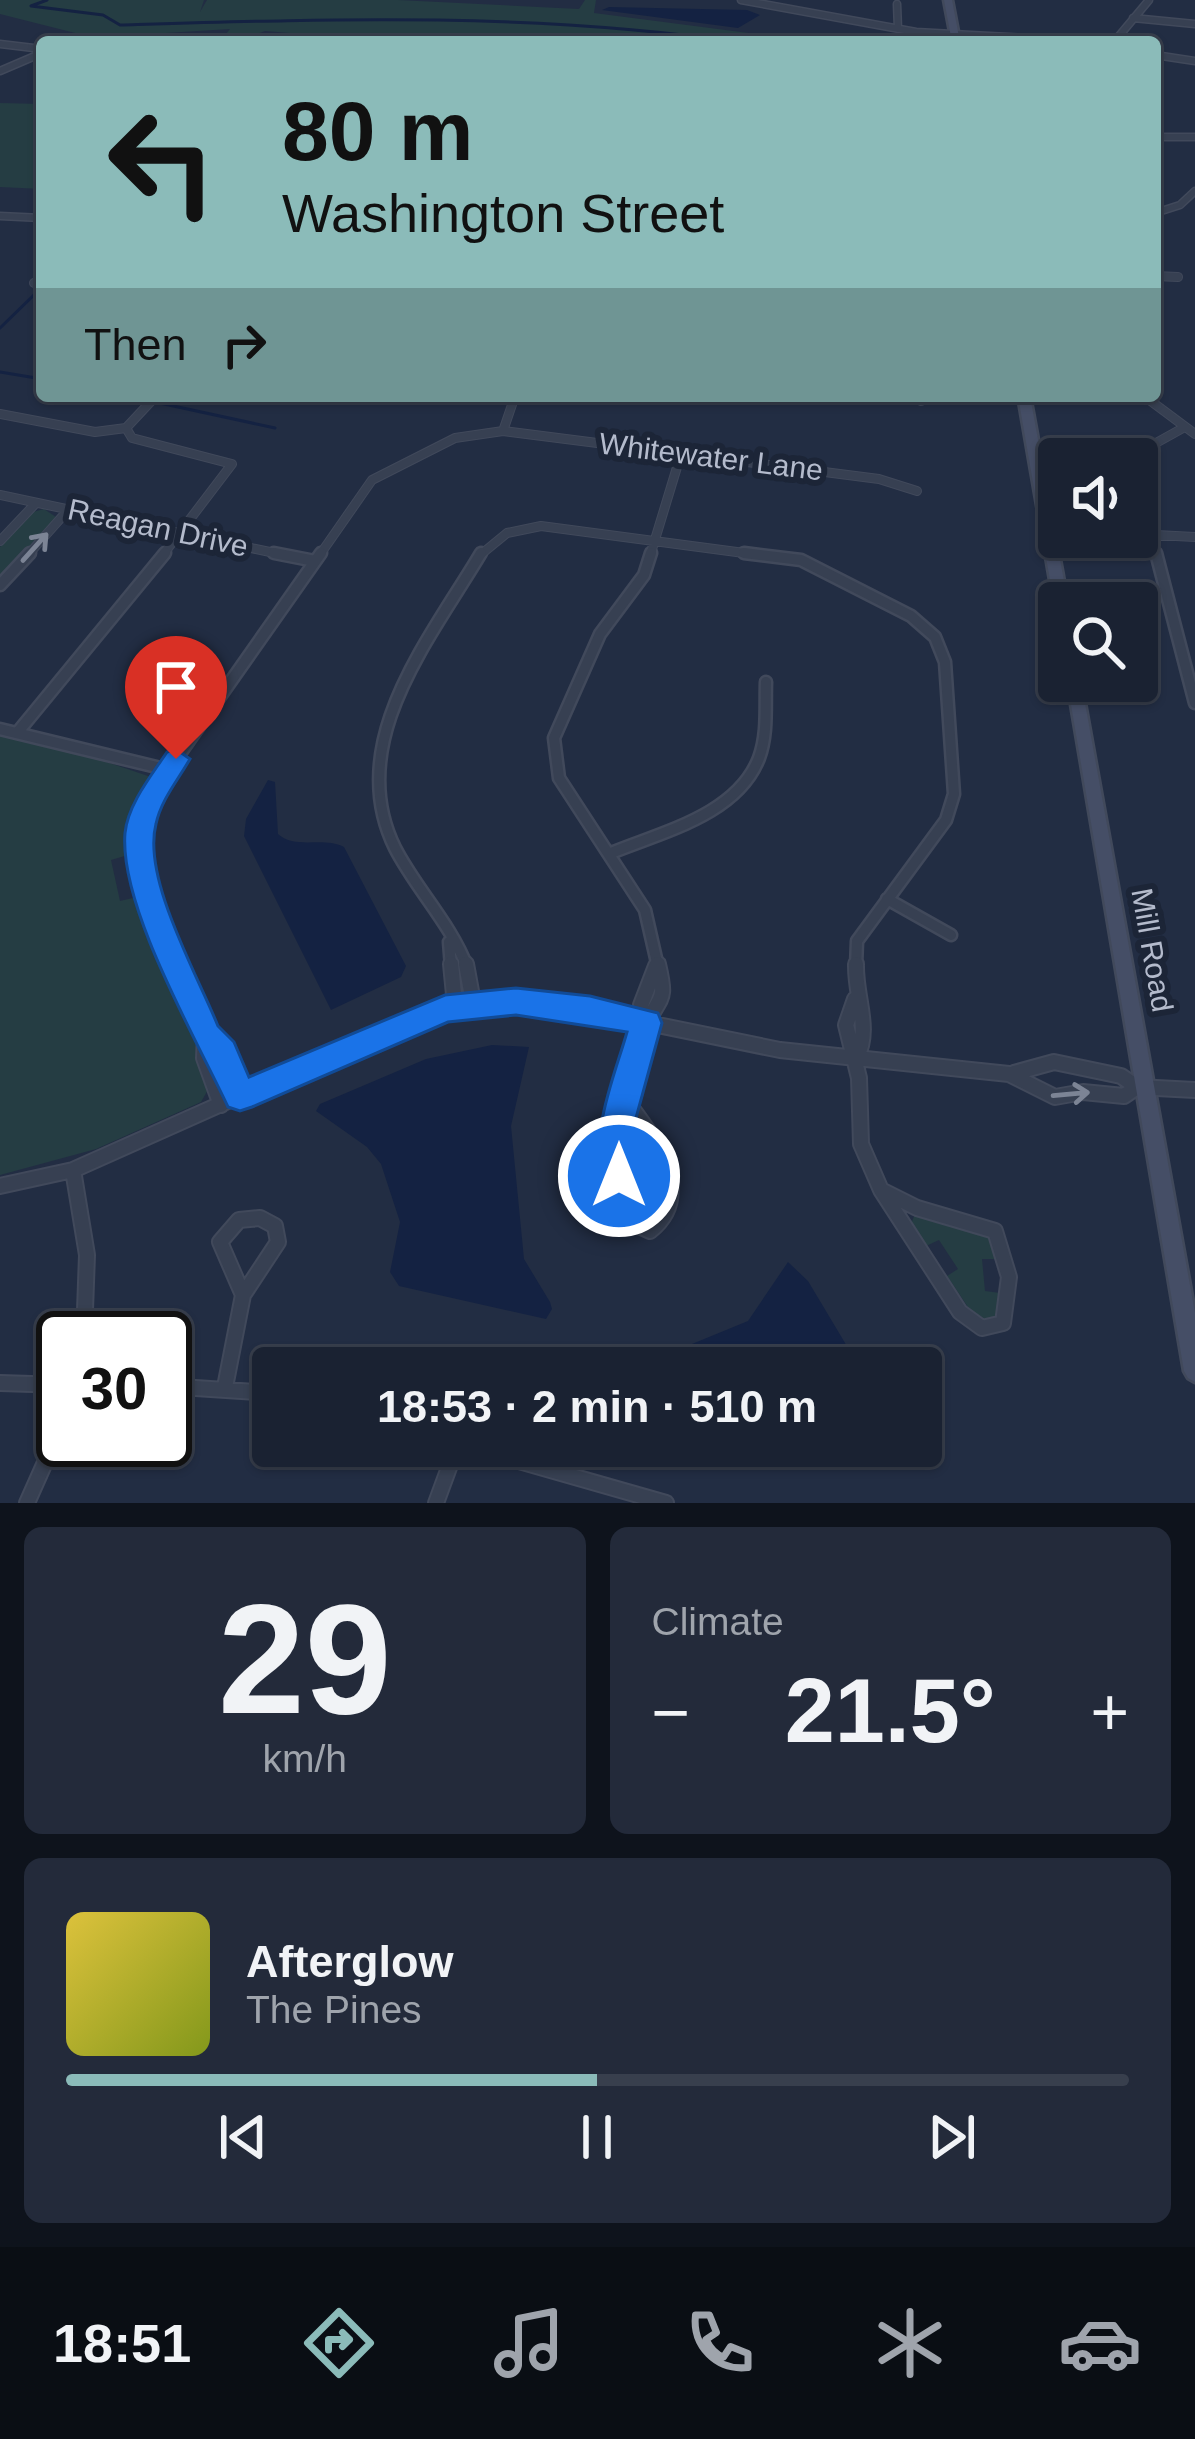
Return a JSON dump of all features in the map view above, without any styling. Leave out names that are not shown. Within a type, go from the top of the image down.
[{"type":"street","points":[[742,0],[788,12],[942,36]]},
{"type":"street","points":[[948,0],[955,36]]},
{"type":"street","points":[[1119,36],[1148,0]]},
{"type":"street","points":[[897,4],[898,29]]},
{"type":"street","points":[[1133,18],[1195,24]]},
{"type":"street","points":[[0,44],[36,50]]},
{"type":"street","points":[[0,71],[36,54]]},
{"type":"street","points":[[1161,56],[1195,61]]},
{"type":"street","points":[[1161,136],[1195,136]]},
{"type":"street","points":[[1161,210],[1181,204],[1195,191]]},
{"type":"street","points":[[0,216],[36,218]]},
{"type":"street","points":[[1161,276],[1178,277]]},
{"type":"street","points":[[0,414],[95,432],[126,428],[150,402]]},
{"type":"street","points":[[503,431],[512,402]]},
{"type":"street","points":[[1025,402],[1038,461]]},
{"type":"street","points":[[1151,402],[1195,434]]},
{"type":"street","points":[[17,733],[232,464],[132,438],[126,428]]},
{"type":"street","points":[[1158,442],[1183,428]]},
{"type":"street","name":"Whitewater Lane","points":[[205,1034],[148,894],[138,853],[147,807],[315,561],[383,471],[454,439],[503,431],[879,479],[917,491]]},
{"type":"street","points":[[625,1099],[656,1137],[664,1158],[672,1204],[662,1226],[650,1231],[628,1221],[623,1210],[616,1141],[625,1099],[646,1023],[659,1009],[662,986],[645,910],[559,778],[554,738],[600,634],[644,575],[681,454]]},
{"type":"street","name":"Reagan Drive","points":[[0,495],[315,561]]},
{"type":"street","points":[[0,541],[36,502]]},
{"type":"street","points":[[0,585],[69,509]]},
{"type":"street","points":[[880,1190],[917,1208],[995,1231],[1005,1253],[1009,1303],[1003,1324],[982,1328],[960,1312],[880,1190],[859,1143],[856,1059],[845,1040],[846,1016],[854,998],[857,941],[946,820],[954,794],[942,650],[911,616],[801,560],[541,526],[499,536],[475,560],[403,684],[385,725],[379,765],[382,808],[394,846],[449,942],[455,1005],[555,1004],[856,1059],[1009,1073],[1054,1062],[1121,1076],[1141,1087],[1195,1090]]},
{"type":"street","points":[[1158,535],[1195,537]]},
{"type":"street","points":[[1158,558],[1195,703]]},
{"type":"street","points":[[911,616],[924,604]]},
{"type":"street","points":[[610,853],[710,809],[748,780],[763,739],[766,682]]},
{"type":"street","name":"Mill Road","points":[[1077,702],[1141,1087],[1195,1371]]},
{"type":"street","points":[[0,728],[169,770]]},
{"type":"street","points":[[886,899],[951,935]]},
{"type":"street","points":[[0,1186],[73,1170],[398,1025],[463,1005]]},
{"type":"street","points":[[205,1034],[223,1052],[240,1096]]},
{"type":"street","points":[[205,1034],[204,1058],[220,1105]]},
{"type":"street","points":[[1009,1073],[1055,1097],[1083,1092],[1124,1096],[1141,1087]]},
{"type":"street","points":[[73,1170],[87,1255],[85,1311]]},
{"type":"street","points":[[225,1387],[243,1295],[278,1242],[275,1226],[260,1218],[239,1220],[220,1242],[220,1252],[236,1272],[243,1295]]},
{"type":"street","points":[[0,1383],[36,1384]]},
{"type":"street","points":[[192,1386],[252,1390]]},
{"type":"street","points":[[27,1503],[43,1467]]},
{"type":"street","points":[[436,1503],[452,1467]]},
{"type":"street","points":[[537,1467],[667,1503]]},
{"type":"green space","points":[[0,0],[204,0],[200,12],[207,0],[398,0],[579,9],[585,0],[596,0],[594,13],[772,36],[326,36],[265,31],[252,36],[199,36],[225,35],[230,29],[87,36],[0,14]]},
{"type":"green space","points":[[0,103],[36,104],[36,189],[0,187]]},
{"type":"green space","points":[[44,509],[56,517],[0,578],[0,547],[33,512]]},
{"type":"green space","points":[[0,736],[80,753],[151,777],[132,823],[128,855],[111,860],[120,901],[137,897],[194,1037],[209,1088],[201,1102],[96,1149],[0,1175]]},
{"type":"green space","points":[[628,1124],[653,1146],[658,1172],[644,1174],[649,1203],[662,1202],[663,1207],[651,1222],[644,1223],[632,1211],[627,1174],[640,1172],[637,1144],[623,1144]]},
{"type":"green space","points":[[915,1214],[992,1239],[997,1259],[982,1259],[985,1291],[1000,1293],[997,1316],[985,1319],[972,1313],[947,1276],[958,1269],[939,1240],[926,1246],[911,1224]]},
{"type":"water","points":[[602,10],[747,10],[760,15],[738,28]]},
{"type":"water","points":[[268,780],[275,782],[278,834],[293,841],[344,847],[406,966],[401,977],[331,1010],[244,836],[246,819]]},
{"type":"water","points":[[492,1045],[529,1047],[511,1126],[524,1259],[550,1302],[546,1319],[399,1286],[390,1272],[400,1222],[381,1164],[367,1147],[316,1111],[320,1104],[426,1059]]},
{"type":"water","points":[[788,1262],[808,1281],[847,1347],[687,1347],[748,1321]]},
{"type":"waterway","points":[[47,0],[31,6],[103,15],[120,25],[506,22],[691,36]]},
{"type":"waterway","points":[[0,328],[36,293]]},
{"type":"waterway","points":[[0,372],[36,378]]},
{"type":"waterway","points":[[155,402],[275,428]]},
{"type":"route","points":[[176,759],[147,807],[140,830],[141,872],[205,1034],[223,1052],[240,1096],[398,1025],[445,1009],[516,1001],[590,1010],[646,1023],[619,1118],[619,1176]]}]
